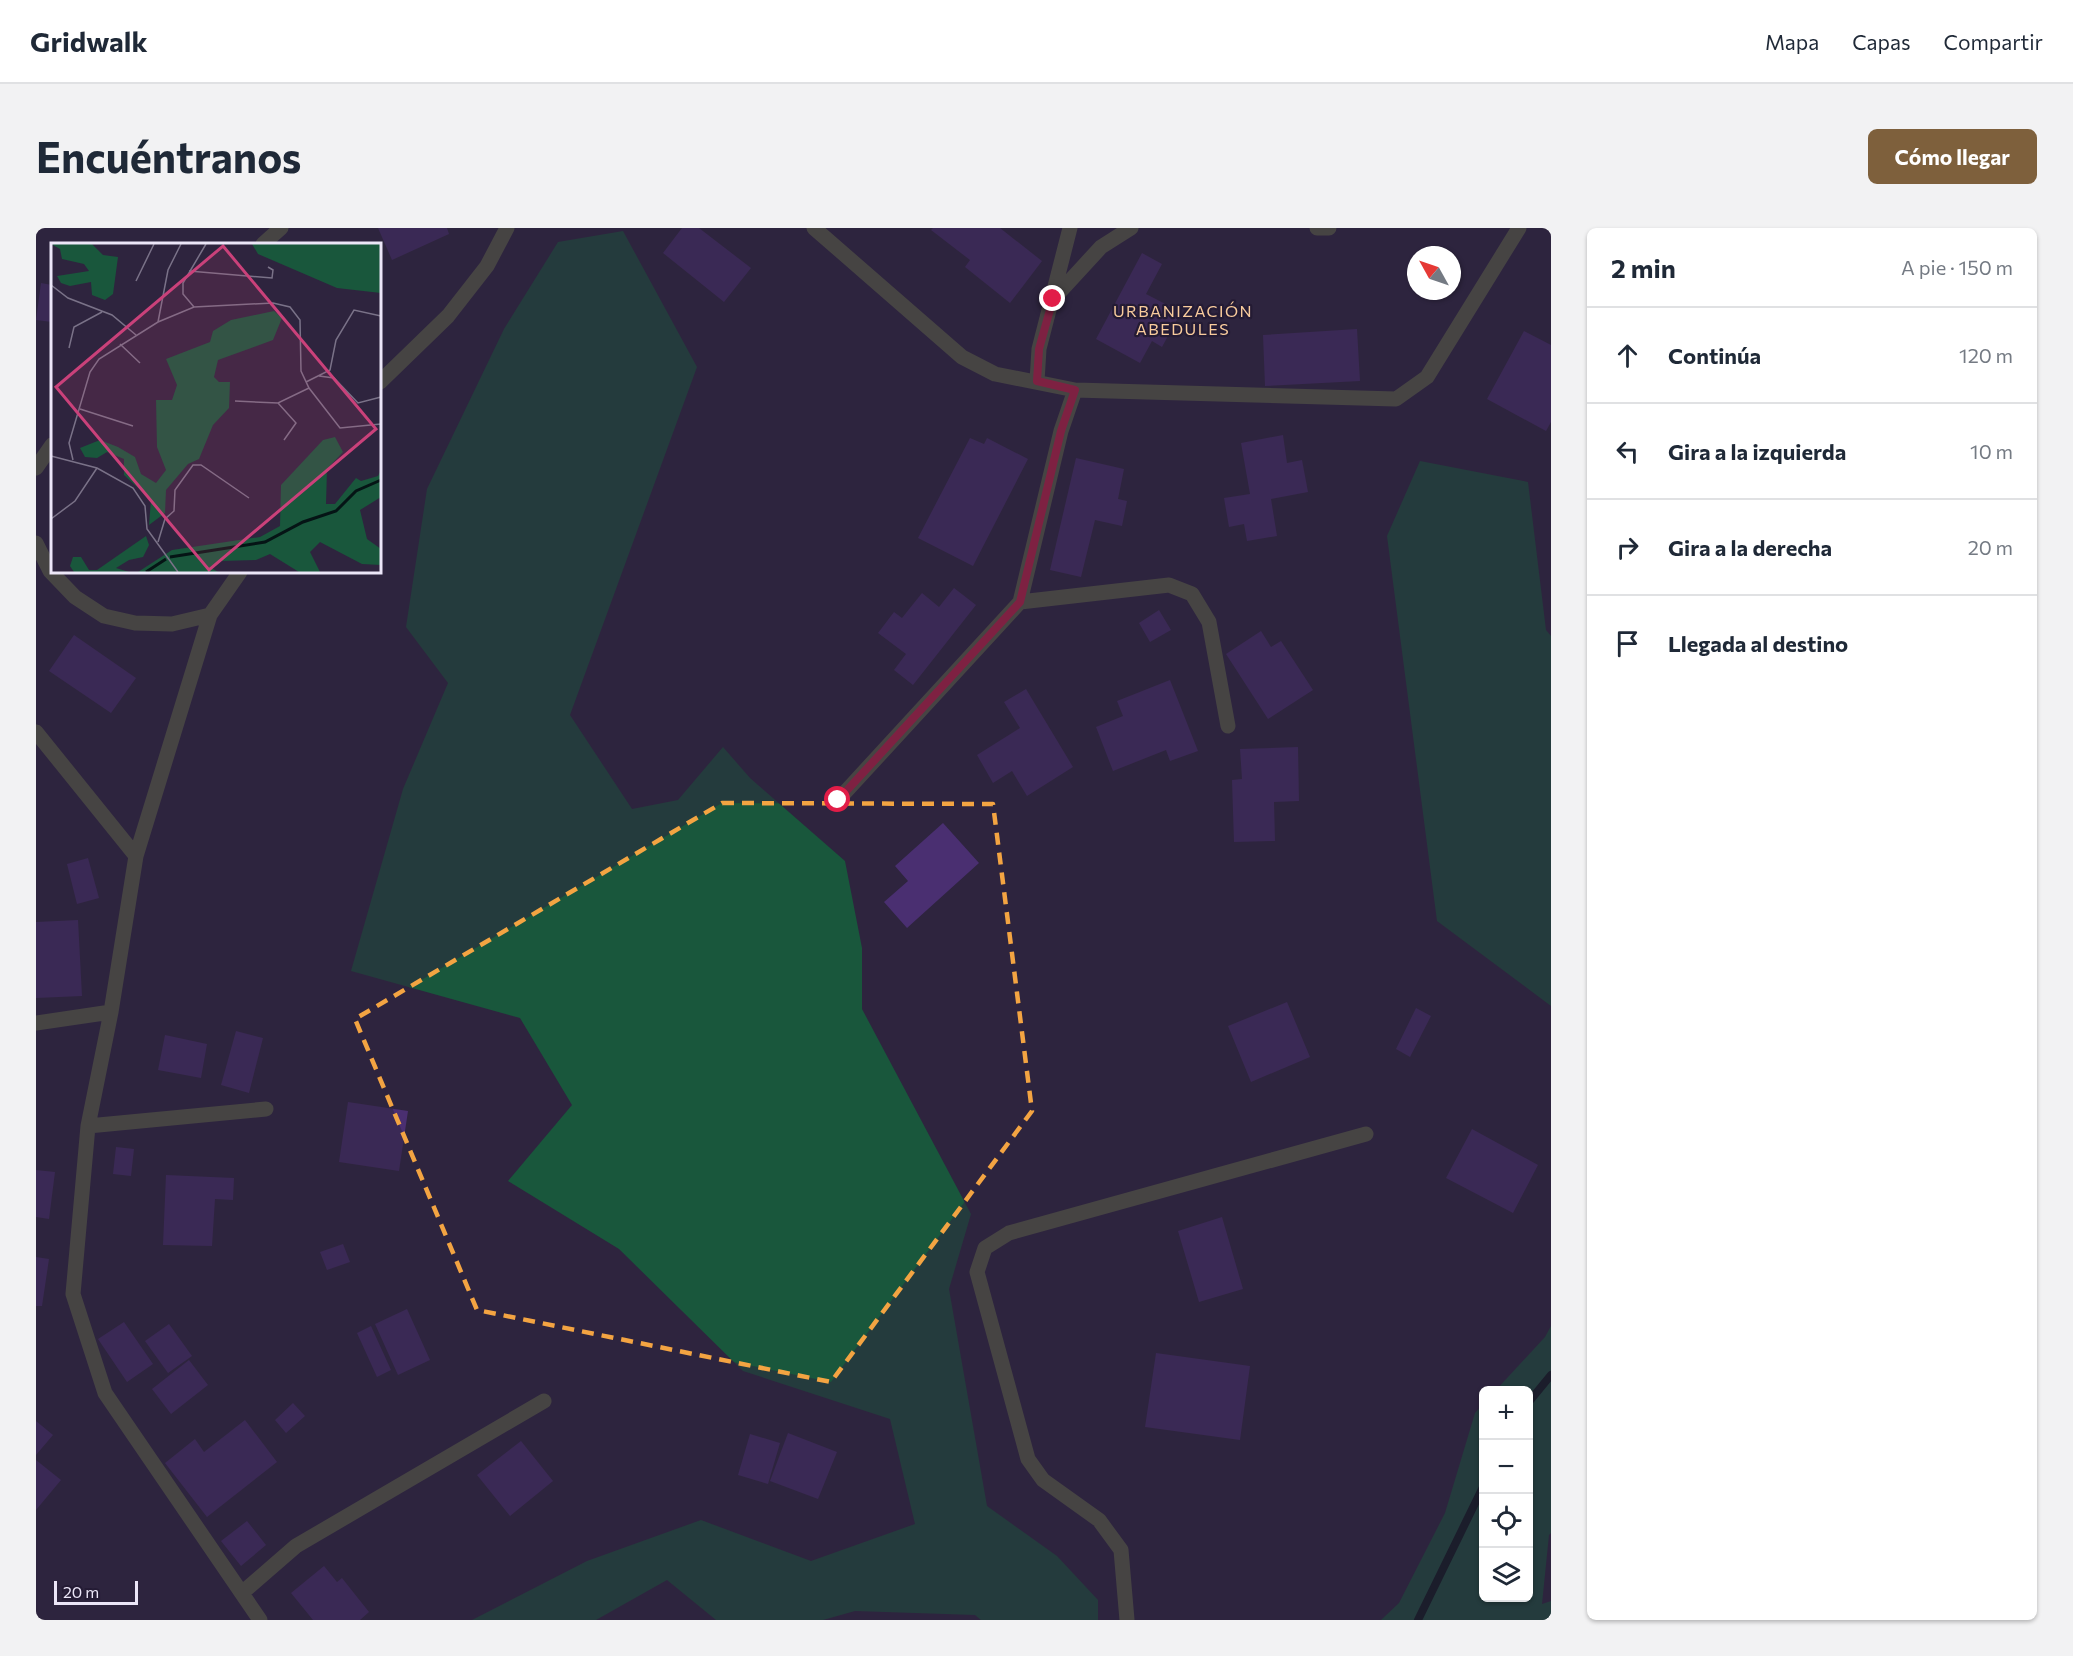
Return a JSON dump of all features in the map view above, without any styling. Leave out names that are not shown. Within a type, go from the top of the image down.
[{"type":"street","points":[[264,243],[281,228]]},
{"type":"street","points":[[381,381],[448,316],[487,266],[507,228]]},
{"type":"street","points":[[814,228],[962,357],[995,374],[1075,390],[1396,399],[1427,377],[1519,228]]},
{"type":"street","points":[[1037,381],[1039,349],[1070,228]]},
{"type":"street","points":[[1053,299],[1101,247],[1131,228]]},
{"type":"street","points":[[1317,228],[1329,228]]},
{"type":"street","points":[[838,800],[1020,602],[1061,431],[1075,390]]},
{"type":"street","points":[[36,468],[51,446]]},
{"type":"street","points":[[36,543],[51,572]]},
{"type":"street","points":[[52,573],[75,597],[104,616],[135,623],[172,624],[210,615]]},
{"type":"street","points":[[239,573],[210,615],[136,856],[111,1012],[88,1126],[73,1294],[105,1393],[260,1620]]},
{"type":"street","points":[[1020,602],[1169,585],[1192,594],[1209,622],[1228,726]]},
{"type":"street","points":[[36,732],[136,856]]},
{"type":"street","points":[[36,1023],[111,1012]]},
{"type":"street","points":[[88,1126],[266,1109]]},
{"type":"street","points":[[1127,1620],[1121,1550],[1099,1520],[1043,1480],[1028,1459],[977,1272],[985,1248],[1009,1233],[1366,1134]]},
{"type":"street","points":[[243,1592],[296,1546],[544,1401]]},
{"type":"highlighted area","points":[[722,803],[993,804],[1032,1111],[831,1382],[477,1310],[355,1019]]},
{"type":"green space","points":[[623,231],[697,367],[570,715],[632,809],[678,800],[723,747],[750,778],[845,861],[862,948],[862,1009],[971,1214],[949,1289],[987,1506],[1057,1556],[1098,1600],[1098,1620],[981,1620],[975,1615],[855,1611],[823,1620],[716,1620],[667,1580],[596,1620],[472,1620],[587,1561],[701,1520],[811,1561],[915,1524],[890,1419],[743,1371],[619,1249],[508,1181],[572,1105],[520,1018],[351,971],[403,789],[448,683],[406,627],[427,489],[504,329],[558,242]]},
{"type":"green space","points":[[1420,461],[1528,482],[1546,630],[1551,636],[1551,1006],[1437,921],[1387,536]]},
{"type":"green space","points":[[1551,1326],[1551,1533],[1542,1604],[1551,1601],[1551,1620],[1381,1620],[1399,1603],[1445,1513],[1475,1413],[1479,1408],[1479,1602],[1533,1602],[1533,1386],[1500,1386],[1545,1337]]},
{"type":"building","points":[[378,228],[447,228],[449,234],[392,260]]},
{"type":"building","points":[[682,228],[699,228],[751,268],[724,302],[663,253]]},
{"type":"building","points":[[933,228],[1000,228],[1042,261],[1010,303],[965,267],[970,260],[931,230]]},
{"type":"building","points":[[1142,253],[1162,264],[1146,294],[1181,312],[1162,347],[1152,341],[1140,363],[1096,339]]},
{"type":"building","points":[[41,283],[51,285],[51,322],[36,320]]},
{"type":"building","points":[[1357,329],[1360,381],[1265,386],[1263,335]]},
{"type":"building","points":[[1524,331],[1551,345],[1551,422],[1546,431],[1487,399]]},
{"type":"building","points":[[1283,435],[1287,463],[1302,460],[1308,492],[1271,499],[1277,536],[1247,541],[1244,524],[1229,527],[1224,498],[1250,494],[1241,443]]},
{"type":"building","points":[[970,438],[984,444],[987,438],[1028,459],[973,566],[918,538]]},
{"type":"building","points":[[1076,458],[1124,469],[1118,499],[1127,501],[1122,526],[1095,520],[1081,577],[1050,570]]},
{"type":"building","points":[[954,588],[976,605],[913,685],[894,670],[906,654],[878,633],[894,612],[902,618],[922,593],[939,607]]},
{"type":"building","points":[[1159,610],[1171,630],[1150,642],[1139,623]]},
{"type":"building","points":[[1261,631],[1271,647],[1281,641],[1313,690],[1268,719],[1226,654]]},
{"type":"building","points":[[74,635],[136,678],[111,713],[49,671]]},
{"type":"building","points":[[1170,680],[1198,751],[1170,761],[1166,750],[1113,771],[1096,727],[1123,716],[1117,701]]},
{"type":"building","points":[[1026,689],[1073,767],[1027,796],[1012,771],[993,783],[977,755],[1020,728],[1004,702]]},
{"type":"building","points":[[1298,747],[1299,801],[1274,802],[1275,841],[1234,842],[1232,780],[1242,779],[1240,749]]},
{"type":"building","points":[[943,823],[979,863],[907,928],[884,902],[908,881],[895,866]]},
{"type":"building","points":[[88,858],[99,898],[77,904],[67,864]]},
{"type":"building","points":[[78,920],[82,996],[36,998],[36,922]]},
{"type":"building","points":[[1287,1002],[1310,1057],[1251,1082],[1228,1026]]},
{"type":"building","points":[[1416,1008],[1431,1016],[1410,1057],[1396,1049]]},
{"type":"building","points":[[236,1031],[263,1038],[249,1093],[221,1085]]},
{"type":"building","points":[[165,1035],[207,1044],[201,1078],[158,1070]]},
{"type":"building","points":[[348,1102],[408,1111],[399,1171],[339,1162]]},
{"type":"building","points":[[1472,1129],[1538,1165],[1513,1213],[1446,1178]]},
{"type":"building","points":[[116,1147],[134,1149],[131,1176],[113,1174]]},
{"type":"building","points":[[36,1170],[55,1172],[49,1219],[36,1217]]},
{"type":"building","points":[[166,1175],[234,1178],[233,1200],[215,1199],[212,1246],[163,1245]]},
{"type":"building","points":[[1222,1217],[1243,1289],[1199,1302],[1178,1231]]},
{"type":"building","points":[[343,1244],[350,1262],[327,1270],[320,1252]]},
{"type":"building","points":[[36,1257],[49,1259],[42,1306],[36,1306]]},
{"type":"building","points":[[407,1309],[430,1360],[398,1375],[375,1324]]},
{"type":"building","points":[[124,1322],[153,1364],[127,1382],[98,1339]]},
{"type":"building","points":[[169,1324],[192,1356],[168,1373],[145,1341]]},
{"type":"building","points":[[371,1326],[391,1370],[377,1377],[357,1333]]},
{"type":"building","points":[[1156,1353],[1250,1366],[1240,1440],[1145,1427]]},
{"type":"building","points":[[189,1360],[208,1385],[171,1414],[152,1389]]},
{"type":"building","points":[[293,1403],[305,1416],[286,1433],[275,1420]]},
{"type":"building","points":[[245,1420],[277,1462],[207,1517],[165,1463],[195,1439],[204,1452]]},
{"type":"building","points":[[36,1421],[53,1435],[36,1455]]},
{"type":"building","points":[[788,1433],[837,1452],[818,1499],[770,1481]]},
{"type":"building","points":[[750,1434],[780,1443],[768,1484],[738,1475]]},
{"type":"building","points":[[521,1441],[553,1481],[510,1516],[477,1475]]},
{"type":"building","points":[[36,1460],[61,1480],[36,1510]]},
{"type":"building","points":[[247,1521],[266,1545],[241,1566],[221,1541]]},
{"type":"building","points":[[324,1566],[337,1582],[342,1578],[369,1612],[360,1620],[313,1620],[291,1593]]},
{"type":"waterway","points":[[1533,1397],[1551,1375]]},
{"type":"waterway","points":[[1418,1620],[1480,1494]]},
{"type":"district","name":"URBANIZACIÓN ABEDULES","points":[[1183,319]]},
{"type":"route","points":[[838,800],[1020,602],[1061,431],[1075,390],[1037,381],[1039,349],[1053,299]]}]
